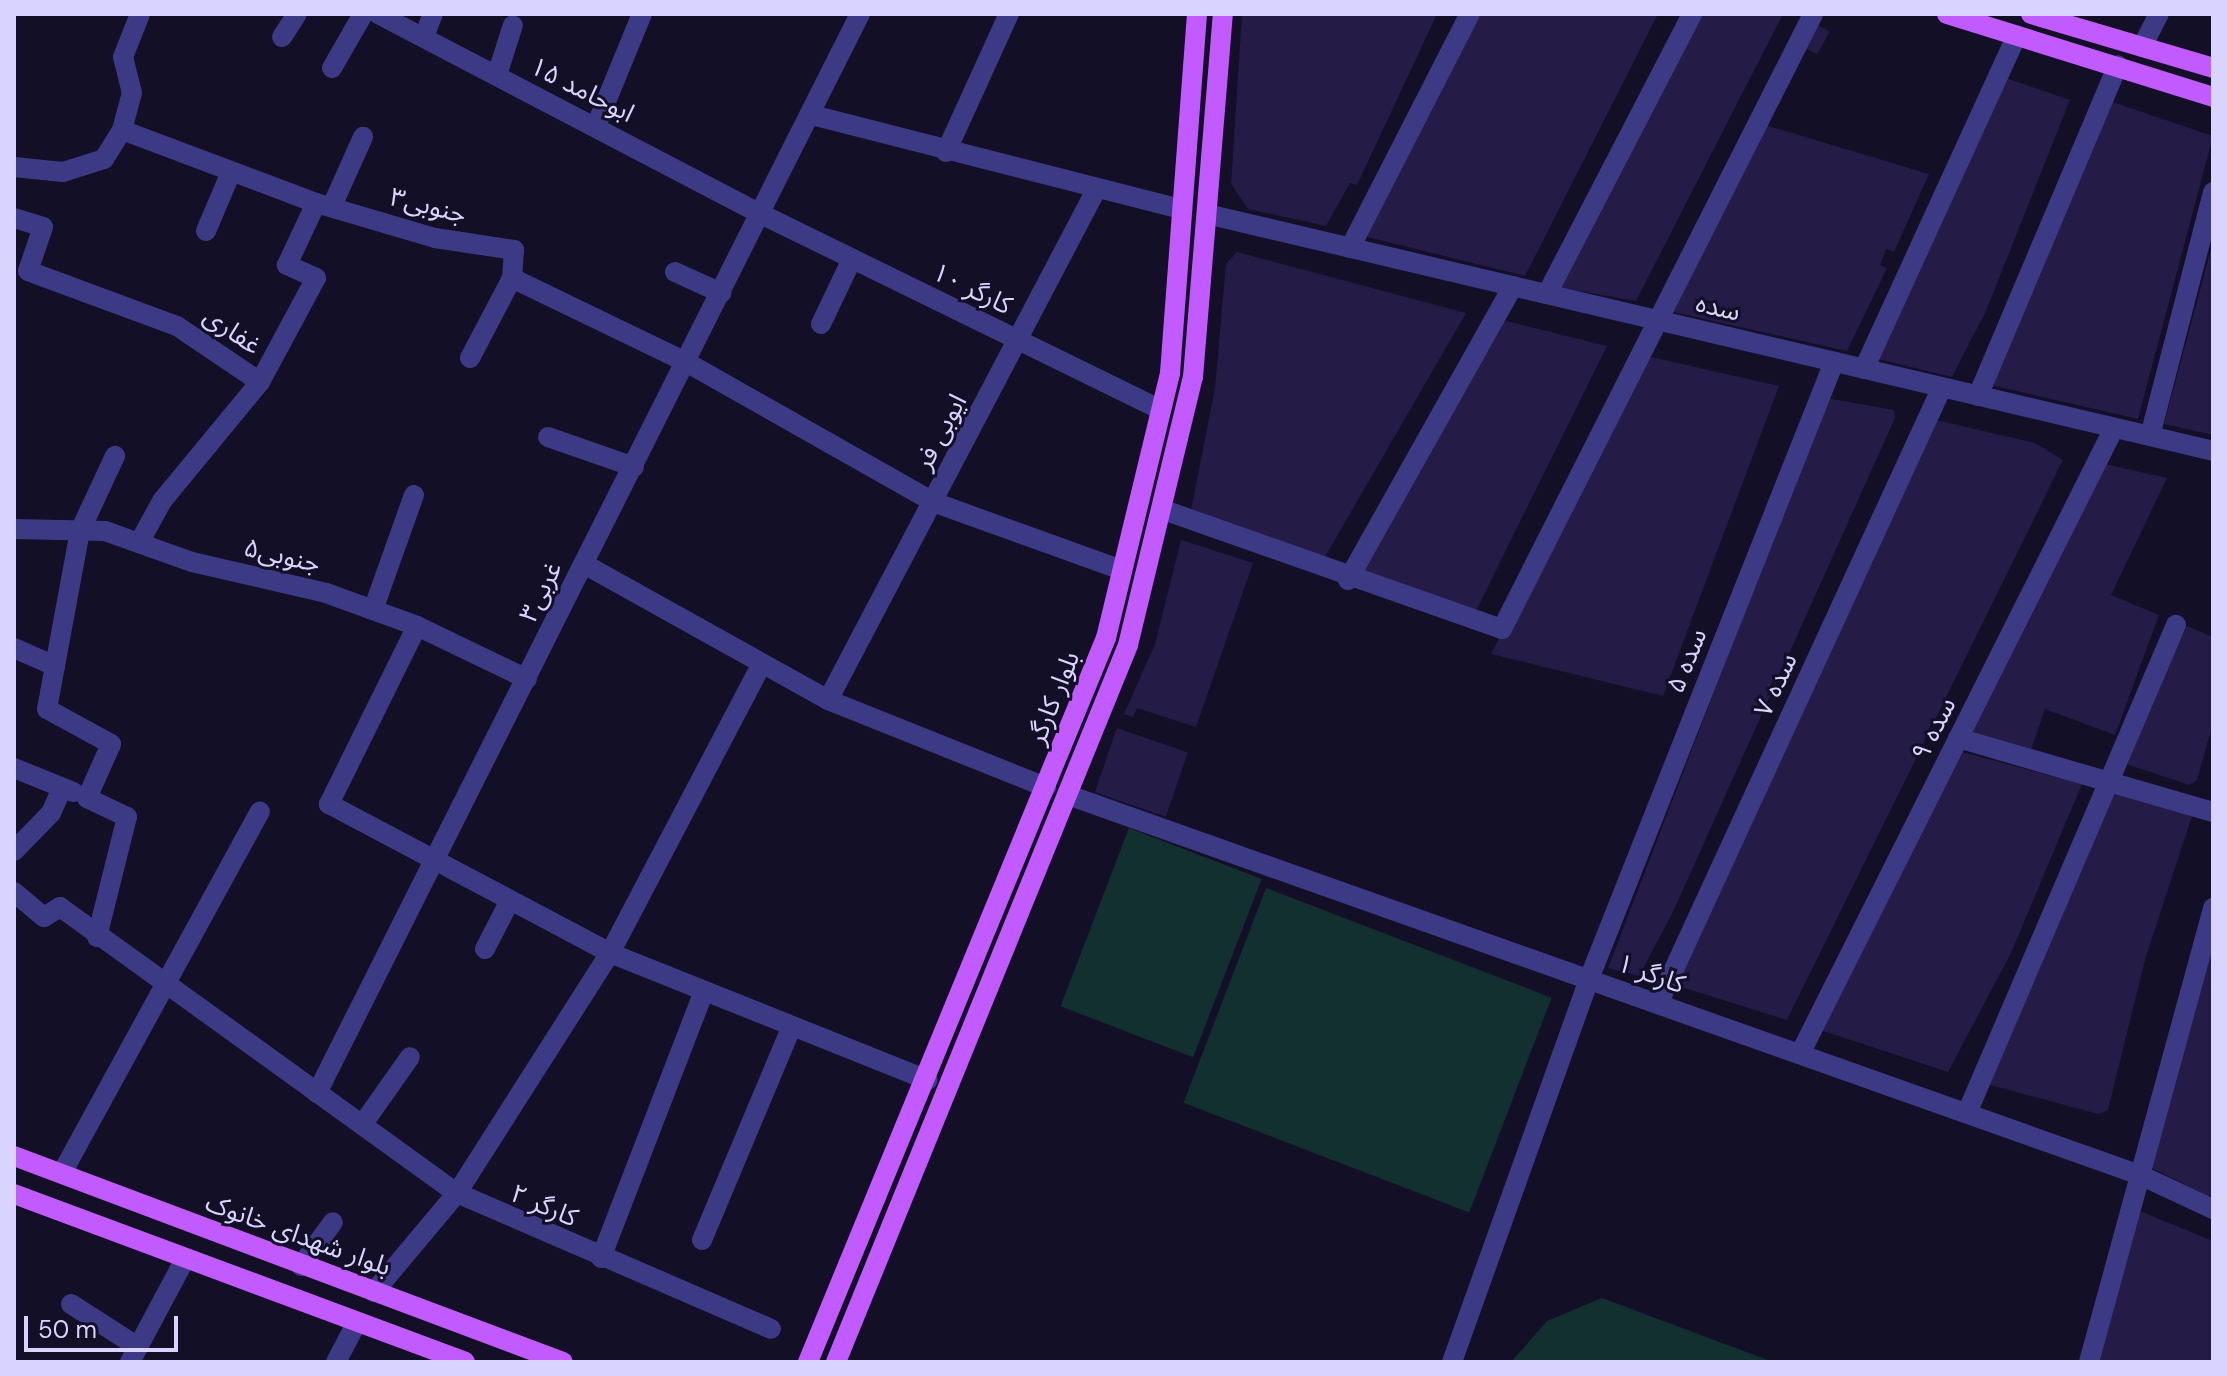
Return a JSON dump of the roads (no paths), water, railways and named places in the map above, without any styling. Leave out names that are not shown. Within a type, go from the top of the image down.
[{"type":"main road","name":"بلوار کارگر","points":[[806,1360],[928,1080],[1106,638],[1161,410],[1182,209],[1197,14]]},
{"type":"main road","name":"بلوار کارگر","points":[[836,1362],[1128,645],[1193,377],[1211,215],[1223,14]]},
{"type":"main road","points":[[1947,14],[2213,97]]},
{"type":"main road","points":[[2031,14],[2213,68]]},
{"type":"main road","name":"بلوار شهدای خانوک","points":[[14,1156],[563,1362]]},
{"type":"main road","points":[[14,1194],[357,1322],[440,1358],[465,1362]]},
{"type":"street","points":[[14,167],[63,172],[104,159],[122,130],[132,93],[123,57],[140,14]]},
{"type":"street","points":[[282,37],[297,14]]},
{"type":"street","points":[[332,68],[363,14]]},
{"type":"street","name":"ابوحامد ۱۵","points":[[378,14],[761,214]]},
{"type":"street","points":[[424,37],[433,14]]},
{"type":"street","points":[[596,126],[642,14]]},
{"type":"street","name":"غربی۳","points":[[317,1093],[812,115],[860,14]]},
{"type":"street","points":[[946,152],[1009,14]]},
{"type":"street","points":[[1350,248],[1470,14]]},
{"type":"street","points":[[1547,294],[1692,14]]},
{"type":"street","points":[[1161,509],[1348,580],[1502,629],[1661,321],[1813,14]]},
{"type":"street","points":[[2142,47],[2159,14]]},
{"type":"street","points":[[497,75],[513,25]]},
{"type":"street","points":[[1864,369],[2017,35]]},
{"type":"street","points":[[1978,396],[2118,65]]},
{"type":"street","points":[[812,115],[946,152],[1182,209]]},
{"type":"street","name":"جنوبی۳","points":[[122,130],[231,172],[435,238],[514,250],[512,278]]},
{"type":"street","points":[[260,382],[316,278],[287,265],[363,137]]},
{"type":"street","points":[[206,231],[231,172]]},
{"type":"street","name":"ایوبی فر","points":[[828,700],[1097,188]]},
{"type":"street","points":[[2150,436],[2213,192]]},
{"type":"street","name":"کارگر ۱۰","points":[[761,214],[1161,410]]},
{"type":"street","name":"سده","points":[[1211,215],[2213,451]]},
{"type":"street","name":"غفاری","points":[[14,218],[43,227],[28,271],[177,326],[260,382],[162,501],[139,543]]},
{"type":"street","points":[[821,324],[852,259]]},
{"type":"street","points":[[675,272],[721,293]]},
{"type":"street","points":[[470,358],[512,278],[686,362],[933,502],[1122,570]]},
{"type":"street","points":[[1348,580],[1513,286]]},
{"type":"street","name":"سده ۵","points":[[1452,1362],[1589,979],[1834,362]]},
{"type":"street","name":"سده ۷","points":[[1658,1004],[1942,387]]},
{"type":"street","name":"سده ۹","points":[[1800,1054],[2114,428]]},
{"type":"street","points":[[548,437],[634,467]]},
{"type":"street","points":[[87,798],[111,744],[47,709],[80,531],[115,456]]},
{"type":"street","points":[[373,610],[414,495]]},
{"type":"street","name":"جنوبی۵","points":[[14,529],[80,531],[139,543],[373,610],[417,626],[527,679]]},
{"type":"street","points":[[584,564],[828,700],[1046,787]]},
{"type":"street","points":[[1967,1113],[2106,782],[2176,625]]},
{"type":"street","points":[[417,626],[329,804],[610,953],[928,1080]]},
{"type":"street","points":[[14,648],[55,666]]},
{"type":"street","points":[[374,1292],[457,1193],[610,953],[762,663]]},
{"type":"street","points":[[1958,738],[2213,812]]},
{"type":"street","points":[[14,768],[127,817],[97,937]]},
{"type":"street","points":[[14,851],[51,813],[62,788]]},
{"type":"street","name":"کارگر ۱","points":[[1068,795],[2140,1175],[2213,1209]]},
{"type":"street","points":[[62,1173],[260,812]]},
{"type":"street","name":"کارگر ۲","points":[[14,892],[44,917],[60,907],[97,937],[457,1193],[601,1258],[771,1329]]},
{"type":"street","points":[[485,949],[509,902]]},
{"type":"street","points":[[2089,1362],[2213,908]]},
{"type":"street","points":[[601,1258],[704,991]]},
{"type":"street","points":[[702,1240],[792,1026]]},
{"type":"street","points":[[362,1125],[410,1057]]},
{"type":"street","points":[[301,1266],[333,1222]]},
{"type":"street","points":[[71,1304],[134,1355],[185,1259]]},
{"type":"street","points":[[336,1362],[357,1322]]}]
